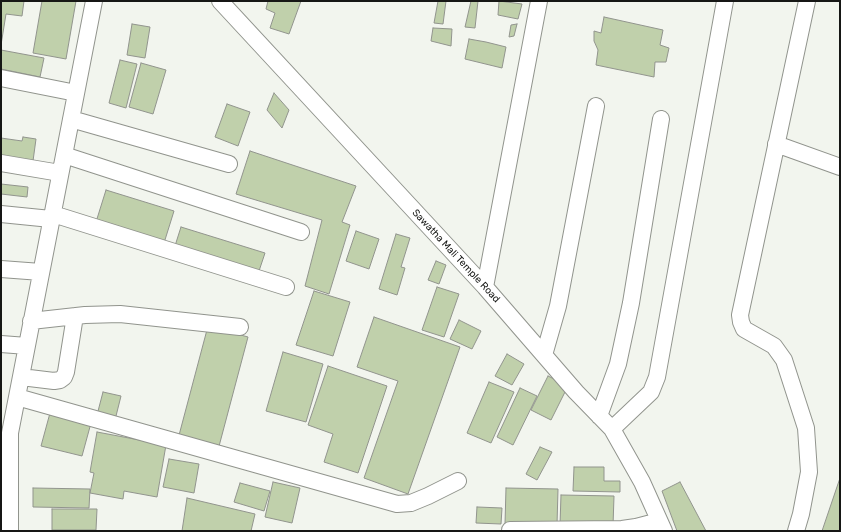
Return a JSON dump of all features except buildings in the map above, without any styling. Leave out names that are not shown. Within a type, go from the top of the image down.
[{"type":"street","points":[[7,524],[5,460],[10,433],[11,404],[21,376],[94,1]]},
{"type":"street","points":[[485,287],[539,1]]},
{"type":"street","points":[[612,429],[651,392],[657,377],[725,1]]},
{"type":"street","points":[[796,531],[801,514],[809,472],[806,428],[784,360],[774,346],[744,329],[740,315],[806,1]]},
{"type":"street","name":"Sawatha Mali Temple Road","points":[[225,4],[485,287],[576,392],[612,429],[642,482],[661,527]]},
{"type":"street","points":[[1,78],[76,93]]},
{"type":"street","points":[[544,355],[558,306],[596,106]]},
{"type":"street","points":[[71,119],[229,164]]},
{"type":"street","points":[[599,416],[611,387],[622,349],[661,119]]},
{"type":"street","points":[[776,144],[840,167]]},
{"type":"street","points":[[64,155],[301,232]]},
{"type":"street","points":[[1,163],[60,173]]},
{"type":"street","points":[[1,214],[52,216],[286,287]]},
{"type":"street","points":[[1,269],[41,272]]},
{"type":"street","points":[[31,321],[75,316],[120,314],[240,327]]},
{"type":"street","points":[[21,376],[54,381],[60,380],[64,377],[75,316]]},
{"type":"street","points":[[1,344],[26,346]]},
{"type":"street","points":[[11,404],[398,504],[411,503],[458,481]]},
{"type":"street","points":[[510,530],[622,529],[636,527],[661,527]]}]
